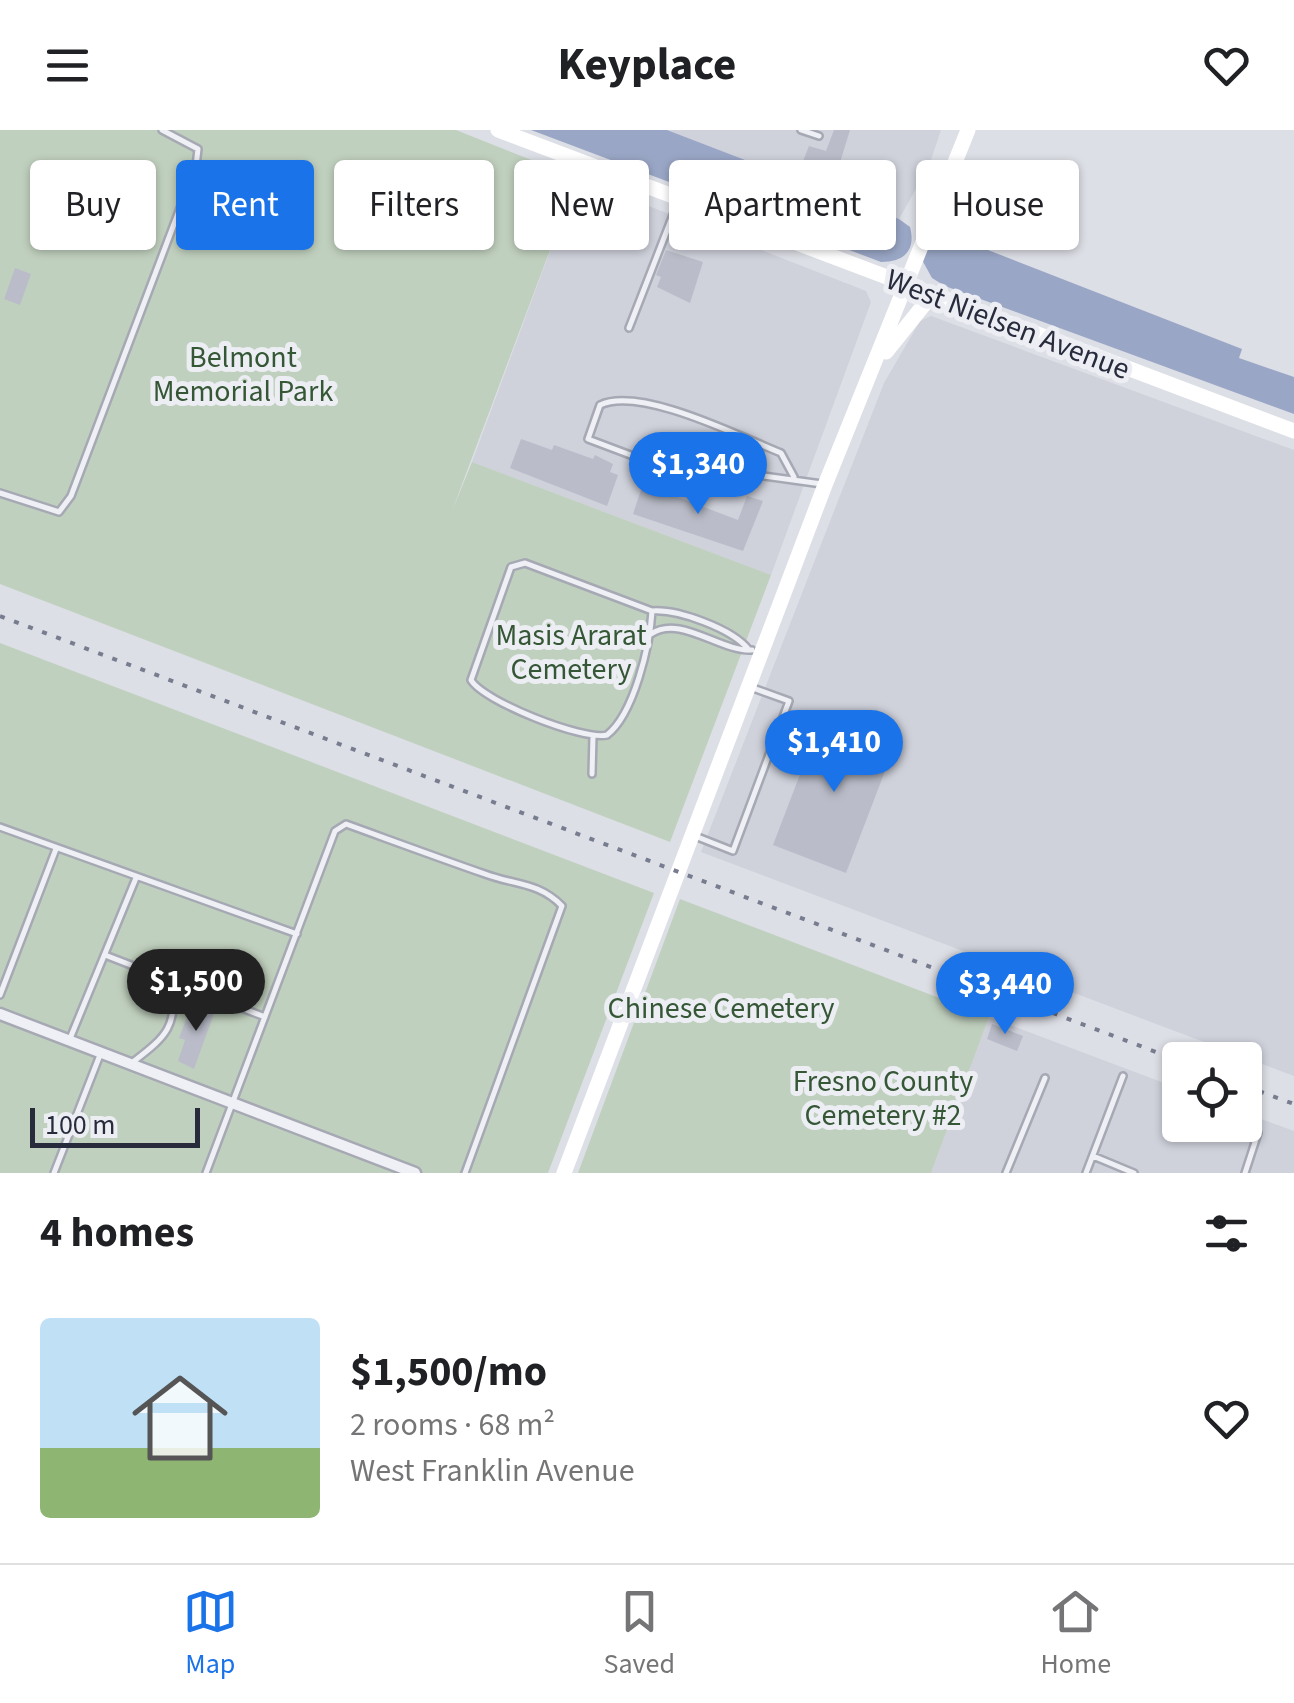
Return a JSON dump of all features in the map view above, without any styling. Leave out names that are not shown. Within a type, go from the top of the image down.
[{"type":"street","name":"West Nielsen Avenue","points":[[498,130],[669,195]]},
{"type":"street","points":[[564,1173],[748,686],[755,651],[968,130]]},
{"type":"street","name":"West Nielsen Avenue","points":[[812,250],[1294,431]]},
{"type":"street","points":[[862,394],[894,338],[931,296]]},
{"type":"street","points":[[0,1014],[416,1173]]},
{"type":"lane","points":[[0,493],[49,511],[65,508],[196,166],[198,149],[162,130]]},
{"type":"lane","points":[[800,130],[819,136]]},
{"type":"lane","points":[[629,328],[669,225]]},
{"type":"lane","points":[[794,477],[782,452],[664,408],[616,397],[600,405],[588,439],[726,491],[750,474],[772,479],[794,477],[825,485]]},
{"type":"lane","points":[[652,611],[651,634],[618,726],[606,735],[593,736],[492,699],[477,691],[471,680],[511,567],[524,563],[652,611],[665,610],[740,639],[755,651]]},
{"type":"lane","points":[[651,634],[676,628],[735,650],[755,651]]},
{"type":"lane","points":[[692,835],[733,851],[789,702],[748,686]]},
{"type":"lane","points":[[592,774],[593,736]]},
{"type":"lane","points":[[206,1173],[335,831],[346,824],[491,876],[526,882],[550,894],[562,906],[465,1173]]},
{"type":"lane","points":[[0,828],[297,934]]},
{"type":"lane","points":[[0,995],[56,849]]},
{"type":"lane","points":[[69,1041],[136,878]]},
{"type":"lane","points":[[104,955],[266,1017]]},
{"type":"lane","points":[[131,1064],[166,1037],[174,1004],[172,981]]},
{"type":"lane","points":[[54,1173],[100,1052]]},
{"type":"lane","points":[[1086,1173],[1124,1076]]},
{"type":"lane","points":[[1006,1173],[1045,1078]]},
{"type":"lane","points":[[1245,1173],[1255,1142]]},
{"type":"lane","points":[[1093,1156],[1134,1173]]},
{"type":"lane","points":[[376,1173],[381,1160]]},
{"type":"shaded area","points":[[667,130],[941,130],[931,160],[916,160],[916,189],[899,219],[896,160],[745,160]]},
{"type":"shaded area","points":[[649,206],[669,214],[669,250],[761,250],[866,291],[871,302],[771,575],[472,462],[550,250],[649,250]]},
{"type":"shaded area","points":[[931,316],[1294,450],[1294,1076],[1262,1064],[1262,1042],[1204,1042],[701,852],[884,383],[920,321]]},
{"type":"shaded area","points":[[989,1017],[1162,1082],[1162,1142],[1262,1142],[1262,1119],[1294,1131],[1294,1173],[931,1173]]},
{"type":"green space","name":"Belmont Memorial Park","points":[[0,130],[456,130],[532,160],[514,160],[514,250],[550,250],[452,511],[472,462],[771,575],[670,842],[0,584]]},
{"type":"green space","points":[[0,643],[654,893],[548,1173],[0,1173]]},
{"type":"green space","points":[[680,899],[989,1017],[931,1173],[578,1173]]},
{"type":"water","points":[[531,130],[667,130],[745,160],[669,160],[669,182],[649,175],[649,160],[611,160]]},
{"type":"water","points":[[896,218],[910,227],[910,248],[902,257],[881,262],[849,250],[896,250]]},
{"type":"water","points":[[926,250],[988,250],[1242,349],[1239,358],[1294,377],[1294,414],[945,286],[932,278],[921,258]]},
{"type":"building","points":[[834,130],[850,130],[841,160],[803,160],[809,146],[826,151]]},
{"type":"building","points":[[666,250],[703,262],[690,303],[657,287],[661,277],[656,275]]},
{"type":"building","points":[[15,268],[31,274],[20,305],[4,299]]},
{"type":"building","points":[[521,439],[552,450],[554,445],[593,459],[595,455],[613,464],[610,472],[618,475],[607,506],[510,468]]},
{"type":"building","points":[[643,484],[738,520],[747,496],[763,501],[743,551],[633,514]]},
{"type":"building","points":[[822,717],[895,745],[846,873],[773,845]]},
{"type":"building","points":[[202,999],[217,1005],[194,1069],[178,1061],[185,1040],[179,1038],[187,1017],[194,1020]]},
{"type":"building","points":[[992,1024],[1023,1036],[1017,1051],[987,1039]]},
{"type":"railway","points":[[0,616],[1162,1054]]},
{"type":"railway","points":[[1262,1092],[1294,1104]]},
{"type":"park label","name":"Masis Ararat Cemetery","points":[[571,652]]},
{"type":"park label","name":"Chinese Cemetery","points":[[721,1008]]},
{"type":"park label","name":"Fresno County Cemetery #2","points":[[883,1098]]}]
